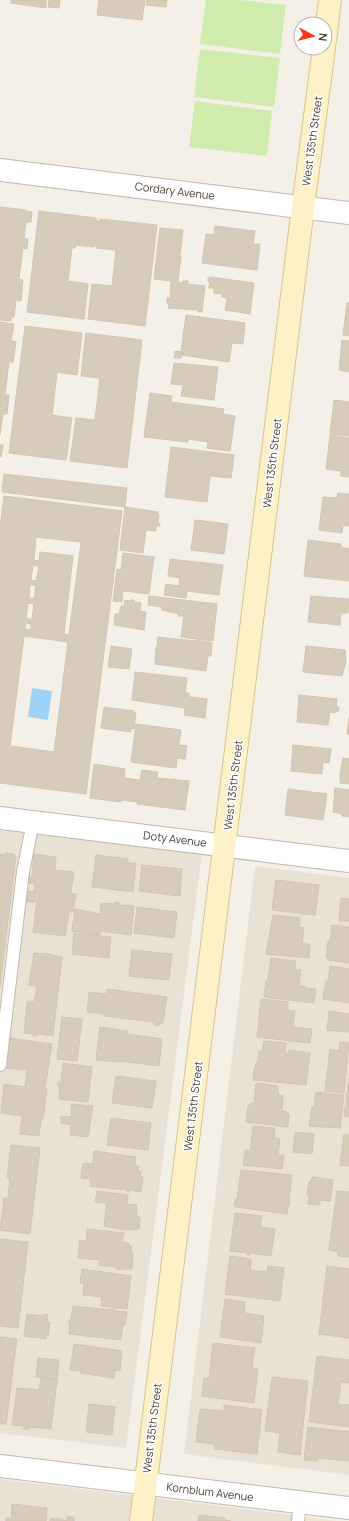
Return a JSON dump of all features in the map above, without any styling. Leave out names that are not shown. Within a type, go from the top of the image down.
[{"type":"street","points":[[328,16],[330,0]]},
{"type":"street","name":"West 135th Street","points":[[141,1521],[323,56]]},
{"type":"street","name":"Cordary Avenue","points":[[0,170],[349,213]]},
{"type":"street","name":"Doty Avenue","points":[[0,818],[349,861]]},
{"type":"street","name":"Kornblum Avenue","points":[[0,1466],[146,1484],[299,1512],[349,1508]]},
{"type":"lane","points":[[0,1065],[23,872],[34,822]]},
{"type":"shaded area","points":[[0,830],[202,853],[126,1448],[0,1433]]},
{"type":"shaded area","points":[[255,866],[349,878],[349,1475],[184,1454]]},
{"type":"shaded area","points":[[0,1479],[293,1515],[292,1521],[0,1521]]},
{"type":"shaded area","points":[[293,1515],[336,1521],[292,1521]]},
{"type":"green space","points":[[206,0],[241,0],[286,5],[280,54],[200,44]]},
{"type":"green space","points":[[200,49],[280,58],[274,107],[194,97]]},
{"type":"green space","points":[[195,101],[272,111],[267,156],[189,147]]},
{"type":"water","points":[[32,688],[52,691],[48,720],[28,717]]},
{"type":"building","points":[[11,0],[46,0],[46,8],[11,3]]},
{"type":"building","points":[[49,0],[60,0],[59,8],[48,7]]},
{"type":"building","points":[[99,0],[145,0],[142,20],[97,15]]},
{"type":"building","points":[[147,0],[167,0],[166,7],[146,5]]},
{"type":"building","points":[[0,207],[32,212],[31,222],[26,222],[24,239],[28,239],[27,249],[23,248],[19,279],[23,280],[21,301],[16,300],[14,317],[11,317],[11,321],[0,320]]},
{"type":"building","points":[[39,211],[96,218],[96,221],[100,221],[100,219],[157,225],[145,326],[88,319],[92,284],[112,286],[116,250],[96,248],[97,246],[76,245],[75,248],[72,248],[68,281],[88,284],[84,319],[27,312]]},
{"type":"building","points":[[215,226],[255,231],[253,244],[260,244],[257,270],[202,263],[206,234],[214,235]]},
{"type":"building","points":[[160,228],[183,230],[180,255],[178,254],[178,256],[181,256],[178,282],[183,283],[183,281],[188,281],[188,284],[205,286],[202,312],[198,312],[198,310],[168,308],[169,304],[167,303],[167,298],[170,298],[171,281],[154,279]]},
{"type":"building","points":[[210,277],[254,283],[250,314],[225,310],[227,298],[222,297],[222,294],[214,293],[214,288],[209,288],[210,282],[208,281],[208,278]]},
{"type":"building","points":[[347,303],[349,303],[349,336],[343,335]]},
{"type":"building","points":[[186,315],[245,323],[243,344],[232,343],[229,362],[182,355],[181,358],[174,358],[175,351],[181,352]]},
{"type":"building","points":[[0,322],[14,324],[11,341],[16,342],[13,362],[9,362],[5,395],[9,395],[7,414],[3,414],[0,435]]},
{"type":"building","points":[[25,326],[82,333],[77,375],[57,372],[52,415],[72,418],[66,460],[9,453]]},
{"type":"building","points":[[86,333],[142,340],[127,468],[70,461],[76,418],[95,420],[100,378],[81,376]]},
{"type":"building","points":[[342,340],[349,341],[349,372],[339,370]]},
{"type":"building","points":[[174,363],[218,367],[214,400],[181,396],[183,385],[171,384]]},
{"type":"building","points":[[150,393],[172,396],[171,402],[224,409],[223,414],[235,416],[230,451],[207,448],[208,442],[188,439],[188,442],[144,437]]},
{"type":"building","points":[[334,400],[349,402],[349,436],[330,434]]},
{"type":"building","points":[[330,435],[349,438],[349,477],[341,476],[341,471],[326,469]]},
{"type":"building","points":[[0,445],[3,445],[1,457],[0,456]]},
{"type":"building","points":[[171,447],[234,455],[231,478],[210,476],[207,502],[165,497]]},
{"type":"building","points":[[4,474],[127,488],[125,507],[2,492]]},
{"type":"building","points":[[338,493],[349,494],[349,526],[343,525],[342,533],[319,530],[323,497],[337,498]]},
{"type":"building","points":[[4,496],[122,511],[86,794],[0,783],[0,529]],"holes":[[[36,537],[81,542],[69,635],[64,634],[73,556],[40,552],[39,561],[34,560]],[[33,565],[39,566],[36,581],[31,580]],[[30,585],[36,585],[34,599],[29,598]],[[28,603],[34,604],[32,619],[26,619]],[[26,623],[31,624],[31,630],[25,629]],[[24,636],[68,642],[54,752],[10,746]]]},
{"type":"building","points":[[125,507],[158,512],[158,524],[160,524],[160,526],[156,526],[156,531],[146,530],[143,553],[120,550]]},
{"type":"building","points":[[195,520],[228,524],[224,554],[191,550]]},
{"type":"building","points":[[308,540],[341,544],[341,547],[349,549],[349,581],[304,576]]},
{"type":"building","points":[[123,553],[154,557],[149,594],[123,591],[122,602],[113,601],[117,569],[121,570]]},
{"type":"building","points":[[170,559],[223,565],[219,595],[187,591],[186,598],[164,595],[166,584],[179,586],[180,578],[168,576]]},
{"type":"building","points":[[149,596],[217,604],[213,641],[181,637],[184,616],[178,616],[179,614],[162,610],[162,607],[148,605]]},
{"type":"building","points":[[311,596],[349,599],[348,613],[341,613],[340,625],[308,622]]},
{"type":"building","points":[[125,600],[134,600],[134,602],[141,603],[140,611],[146,612],[144,630],[114,625],[115,614],[119,614],[121,606],[124,606]]},
{"type":"building","points":[[158,637],[212,643],[211,656],[208,656],[206,671],[155,664]]},
{"type":"building","points":[[111,646],[132,649],[129,669],[108,667]]},
{"type":"building","points":[[306,646],[345,650],[346,662],[342,676],[303,672]]},
{"type":"building","points":[[135,672],[187,678],[185,693],[189,693],[189,697],[207,699],[205,718],[184,715],[185,708],[132,700]]},
{"type":"building","points":[[299,695],[337,699],[336,707],[339,707],[339,711],[336,711],[335,713],[330,712],[328,725],[297,722]]},
{"type":"building","points":[[104,707],[134,711],[133,713],[136,713],[134,729],[131,728],[131,732],[101,728]]},
{"type":"building","points":[[349,718],[349,734],[347,734]]},
{"type":"building","points":[[136,724],[181,730],[179,745],[187,746],[185,759],[177,758],[176,768],[131,762]]},
{"type":"building","points":[[293,745],[331,749],[329,763],[323,762],[322,774],[291,771]]},
{"type":"building","points":[[343,758],[349,759],[349,784],[340,783]]},
{"type":"building","points":[[94,764],[125,769],[124,778],[140,780],[142,770],[158,772],[157,778],[189,781],[185,810],[137,804],[138,802],[121,800],[121,802],[90,798]]},
{"type":"building","points":[[335,788],[349,790],[349,817],[333,812]]},
{"type":"building","points":[[288,789],[327,794],[323,820],[285,815]]},
{"type":"building","points":[[6,853],[14,854],[14,856],[16,856],[0,986],[0,854],[6,855]]},
{"type":"building","points":[[34,854],[56,857],[55,870],[74,872],[71,893],[76,894],[73,912],[69,912],[65,936],[33,932],[38,893],[36,893],[35,902],[26,901],[27,891],[34,892],[35,884],[27,883],[28,876],[32,877]]},
{"type":"building","points":[[96,855],[128,859],[128,863],[136,863],[133,892],[92,887]]},
{"type":"building","points":[[142,865],[182,869],[180,896],[139,891]]},
{"type":"building","points":[[276,880],[319,885],[315,915],[272,910]]},
{"type":"building","points":[[341,898],[349,899],[349,921],[339,921]]},
{"type":"building","points":[[115,902],[119,902],[119,905],[134,906],[131,935],[100,931],[100,935],[72,931],[75,909],[100,914],[101,903],[115,904]]},
{"type":"building","points":[[137,907],[177,912],[174,938],[134,933]]},
{"type":"building","points":[[273,915],[300,918],[299,927],[304,928],[302,943],[310,945],[309,958],[266,954]]},
{"type":"building","points":[[332,925],[349,927],[349,963],[328,960],[328,958],[326,958]]},
{"type":"building","points":[[74,933],[111,937],[109,958],[72,954]]},
{"type":"building","points":[[132,950],[172,954],[169,980],[129,976]]},
{"type":"building","points":[[34,953],[62,957],[53,1036],[37,1034],[36,1036],[24,1033],[27,1002],[34,1002],[37,986],[29,985]]},
{"type":"building","points":[[271,958],[296,961],[295,970],[301,970],[299,986],[316,989],[314,1003],[264,997]]},
{"type":"building","points":[[330,966],[349,969],[349,1003],[323,999],[326,981],[328,982]]},
{"type":"building","points":[[107,989],[167,997],[163,1023],[160,1023],[160,1025],[154,1025],[154,1022],[104,1016],[104,1014],[87,1012],[89,992],[107,994]]},
{"type":"building","points":[[261,999],[288,1002],[288,1011],[295,1011],[293,1027],[312,1029],[310,1043],[257,1037]]},
{"type":"building","points":[[329,1011],[349,1014],[349,1032],[327,1030]]},
{"type":"building","points":[[62,1017],[82,1019],[77,1061],[57,1059]]},
{"type":"building","points":[[100,1027],[128,1031],[127,1034],[162,1039],[159,1066],[120,1061],[96,1060]]},
{"type":"building","points":[[10,1038],[52,1044],[45,1089],[47,1089],[43,1119],[41,1119],[39,1136],[20,1134],[22,1116],[1,1113],[4,1084],[25,1087],[27,1070],[6,1068]]},
{"type":"building","points":[[264,1041],[286,1043],[285,1053],[289,1054],[289,1050],[310,1053],[306,1085],[253,1080],[256,1063],[258,1063],[259,1051],[262,1052]]},
{"type":"building","points":[[340,1042],[349,1043],[344,1093],[325,1091],[330,1049],[339,1051]]},
{"type":"building","points":[[63,1063],[92,1067],[88,1102],[59,1099],[60,1087],[58,1087],[58,1082],[61,1082]]},
{"type":"building","points":[[116,1076],[156,1081],[152,1108],[112,1103]]},
{"type":"building","points":[[349,1078],[349,1117],[344,1116]]},
{"type":"building","points":[[256,1083],[278,1086],[278,1095],[283,1096],[282,1111],[289,1114],[288,1127],[246,1122],[248,1105],[251,1106],[251,1103],[254,1104]]},
{"type":"building","points":[[316,1092],[344,1095],[340,1128],[309,1126]]},
{"type":"building","points":[[72,1104],[93,1106],[88,1137],[70,1135],[71,1125],[61,1123],[61,1116],[71,1117]]},
{"type":"building","points":[[111,1118],[151,1123],[148,1150],[107,1145]]},
{"type":"building","points":[[253,1126],[275,1128],[274,1138],[280,1139],[278,1155],[284,1155],[282,1169],[243,1165],[245,1150],[250,1151]]},
{"type":"building","points":[[295,1132],[314,1134],[312,1154],[293,1152]]},
{"type":"building","points":[[344,1134],[349,1135],[349,1166],[340,1165]]},
{"type":"building","points":[[11,1145],[40,1148],[30,1234],[0,1230],[4,1198],[8,1198],[10,1178],[7,1178]]},
{"type":"building","points":[[94,1151],[136,1157],[135,1166],[139,1166],[138,1171],[141,1172],[140,1177],[143,1177],[141,1192],[130,1190],[129,1192],[126,1190],[90,1186],[91,1179],[81,1178],[83,1163],[93,1164]]},
{"type":"building","points":[[241,1170],[292,1175],[287,1214],[234,1206],[235,1199],[237,1199]]},
{"type":"building","points":[[312,1177],[333,1180],[330,1201],[320,1200],[320,1205],[308,1204],[309,1195],[307,1194],[309,1182],[311,1182]]},
{"type":"building","points":[[97,1191],[128,1195],[127,1204],[137,1205],[136,1215],[140,1218],[139,1229],[125,1230],[104,1226],[107,1203],[95,1202]]},
{"type":"building","points":[[337,1191],[349,1192],[349,1257],[338,1256],[338,1252],[329,1250]]},
{"type":"building","points":[[235,1213],[262,1216],[260,1227],[275,1229],[271,1256],[250,1253],[250,1255],[247,1255],[247,1253],[230,1251]]},
{"type":"building","points":[[87,1229],[124,1233],[122,1242],[129,1243],[129,1246],[132,1246],[132,1269],[116,1269],[116,1267],[99,1265],[100,1260],[78,1258],[80,1240],[86,1241]]},
{"type":"building","points":[[0,1239],[28,1242],[18,1328],[0,1326]]},
{"type":"building","points":[[230,1256],[251,1259],[250,1270],[267,1272],[268,1266],[284,1268],[280,1301],[225,1294]]},
{"type":"building","points":[[327,1266],[349,1269],[349,1338],[319,1334]]},
{"type":"building","points":[[82,1269],[131,1276],[127,1309],[101,1306],[102,1297],[83,1295],[84,1283],[80,1283]]},
{"type":"building","points":[[225,1299],[245,1302],[244,1313],[264,1316],[261,1343],[220,1337]]},
{"type":"building","points":[[73,1306],[111,1310],[115,1309],[115,1311],[127,1312],[121,1340],[69,1334],[69,1320],[71,1320]]},
{"type":"building","points":[[27,1314],[48,1315],[47,1322],[50,1322],[48,1336],[46,1336],[46,1339],[24,1336]]},
{"type":"building","points":[[0,1337],[17,1339],[6,1424],[0,1424]]},
{"type":"building","points":[[213,1343],[255,1348],[252,1368],[258,1369],[254,1403],[202,1396],[204,1378],[209,1379]]},
{"type":"building","points":[[74,1344],[122,1351],[120,1371],[115,1370],[114,1378],[70,1370]]},
{"type":"building","points":[[317,1356],[349,1360],[349,1383],[341,1382],[338,1404],[349,1405],[349,1427],[309,1422]]},
{"type":"building","points":[[38,1358],[59,1360],[57,1379],[36,1377]]},
{"type":"building","points":[[272,1377],[308,1381],[300,1455],[278,1452],[280,1433],[265,1431]]},
{"type":"building","points":[[41,1378],[57,1380],[51,1429],[30,1427],[30,1429],[24,1429],[24,1426],[12,1425],[17,1388],[39,1390]]},
{"type":"building","points":[[89,1404],[115,1407],[112,1435],[86,1432]]},
{"type":"building","points":[[224,1405],[262,1410],[257,1454],[214,1449],[214,1444],[196,1442],[200,1409],[224,1411]]},
{"type":"building","points":[[308,1427],[349,1432],[349,1461],[318,1458],[317,1461],[304,1460]]},
{"type":"building","points":[[12,1504],[47,1508],[46,1521],[6,1521],[6,1518],[11,1519]]},
{"type":"building","points":[[199,1515],[225,1518],[225,1520],[231,1521],[198,1521]]},
{"type":"building","points":[[67,1516],[74,1517],[74,1521],[67,1521]]},
{"type":"building","points":[[56,1518],[67,1521],[50,1521],[50,1519]]}]
